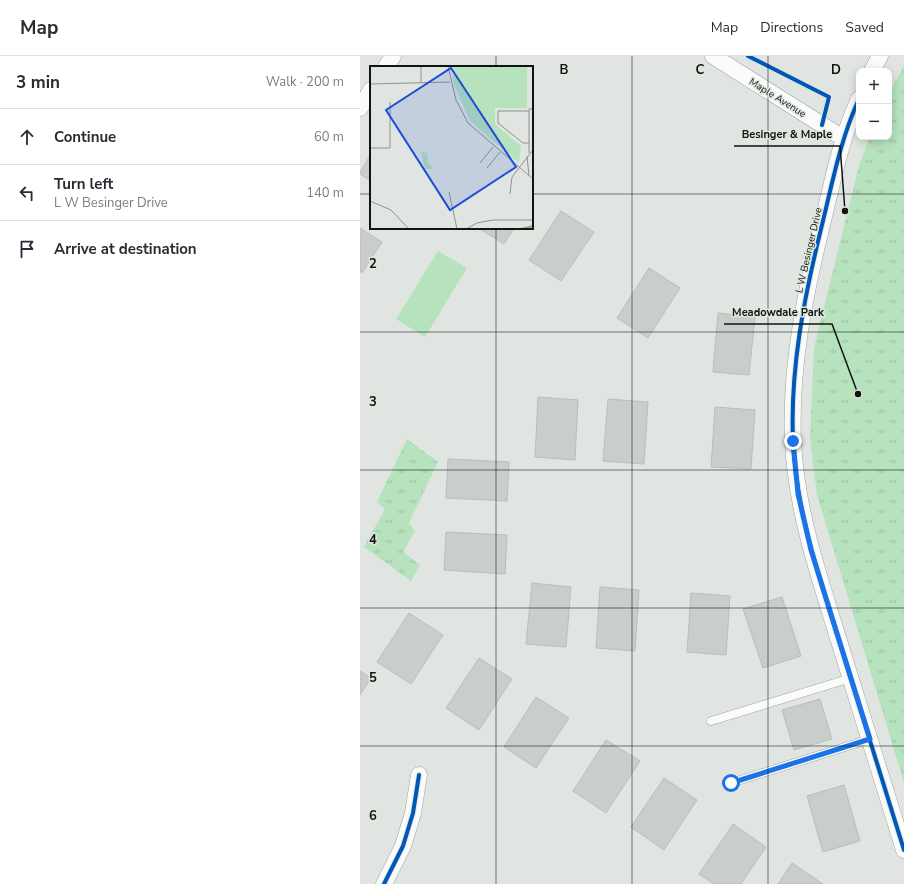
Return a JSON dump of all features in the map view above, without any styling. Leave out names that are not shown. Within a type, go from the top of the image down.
[{"type":"street","points":[[387,66],[393,56]]},
{"type":"street","name":"Maple Avenue","points":[[713,56],[843,138]]},
{"type":"street","points":[[874,68],[880,56]]},
{"type":"street","points":[[360,108],[370,92]]},
{"type":"street","name":"L W Besinger Drive","points":[[857,104],[843,138],[812,264],[802,312],[794,384],[793,441],[798,494],[811,550],[904,850]]},
{"type":"street","points":[[384,884],[405,839],[413,813],[419,775]]},
{"type":"lane","points":[[711,721],[851,678]]},
{"type":"lane","points":[[731,783],[870,739]]},
{"type":"green space","points":[[904,65],[904,783],[817,495],[810,439],[814,348],[859,165],[869,140],[892,140],[892,88]]},
{"type":"green space","points":[[438,251],[467,268],[425,337],[396,319]]},
{"type":"green space","points":[[407,439],[438,462],[409,523],[415,531],[403,552],[420,565],[411,581],[364,547],[385,509],[377,502]]},
{"type":"building","points":[[370,156],[370,180],[360,174]]},
{"type":"building","points":[[561,211],[594,232],[561,281],[529,260]]},
{"type":"building","points":[[360,228],[382,242],[362,273],[360,271]]},
{"type":"building","points":[[480,229],[513,229],[504,244]]},
{"type":"building","points":[[649,268],[680,288],[648,338],[617,318]]},
{"type":"building","points":[[718,313],[755,317],[749,375],[713,372]]},
{"type":"building","points":[[538,397],[578,400],[575,460],[535,457]]},
{"type":"building","points":[[608,399],[648,402],[644,464],[603,461]]},
{"type":"building","points":[[715,407],[755,410],[751,469],[711,467]]},
{"type":"building","points":[[448,459],[509,462],[507,501],[446,498]]},
{"type":"building","points":[[446,532],[507,535],[505,574],[444,570]]},
{"type":"building","points":[[532,583],[571,587],[566,647],[526,644]]},
{"type":"building","points":[[600,587],[639,590],[635,651],[596,648]]},
{"type":"building","points":[[691,593],[730,596],[726,655],[687,652]]},
{"type":"building","points":[[782,597],[801,656],[763,668],[743,609]]},
{"type":"building","points":[[409,613],[443,635],[411,684],[377,662]]},
{"type":"building","points":[[479,658],[512,679],[479,730],[446,708]]},
{"type":"building","points":[[360,671],[371,678],[360,695]]},
{"type":"building","points":[[536,697],[569,718],[536,768],[504,747]]},
{"type":"building","points":[[820,699],[832,739],[794,750],[782,710]]},
{"type":"building","points":[[606,740],[640,761],[606,813],[573,791]]},
{"type":"building","points":[[664,778],[697,800],[664,850],[631,827]]},
{"type":"building","points":[[844,785],[860,841],[823,852],[807,796]]},
{"type":"building","points":[[733,824],[766,847],[741,884],[714,884],[699,874]]},
{"type":"building","points":[[792,863],[823,884],[778,884]]},
{"type":"cycle path","points":[[748,56],[829,97],[822,125]]},
{"type":"cycle path","points":[[857,104],[837,163],[804,307],[796,360],[793,441],[799,492],[810,542],[824,592],[904,850]]},
{"type":"cycle path","points":[[384,884],[403,846],[413,813],[419,775]]},
{"type":"place","name":"Besinger & Maple","points":[[845,211]]},
{"type":"place","name":"Meadowdale Park","points":[[858,394]]},
{"type":"route","points":[[731,783],[870,739],[811,550],[798,494],[793,441]]}]
